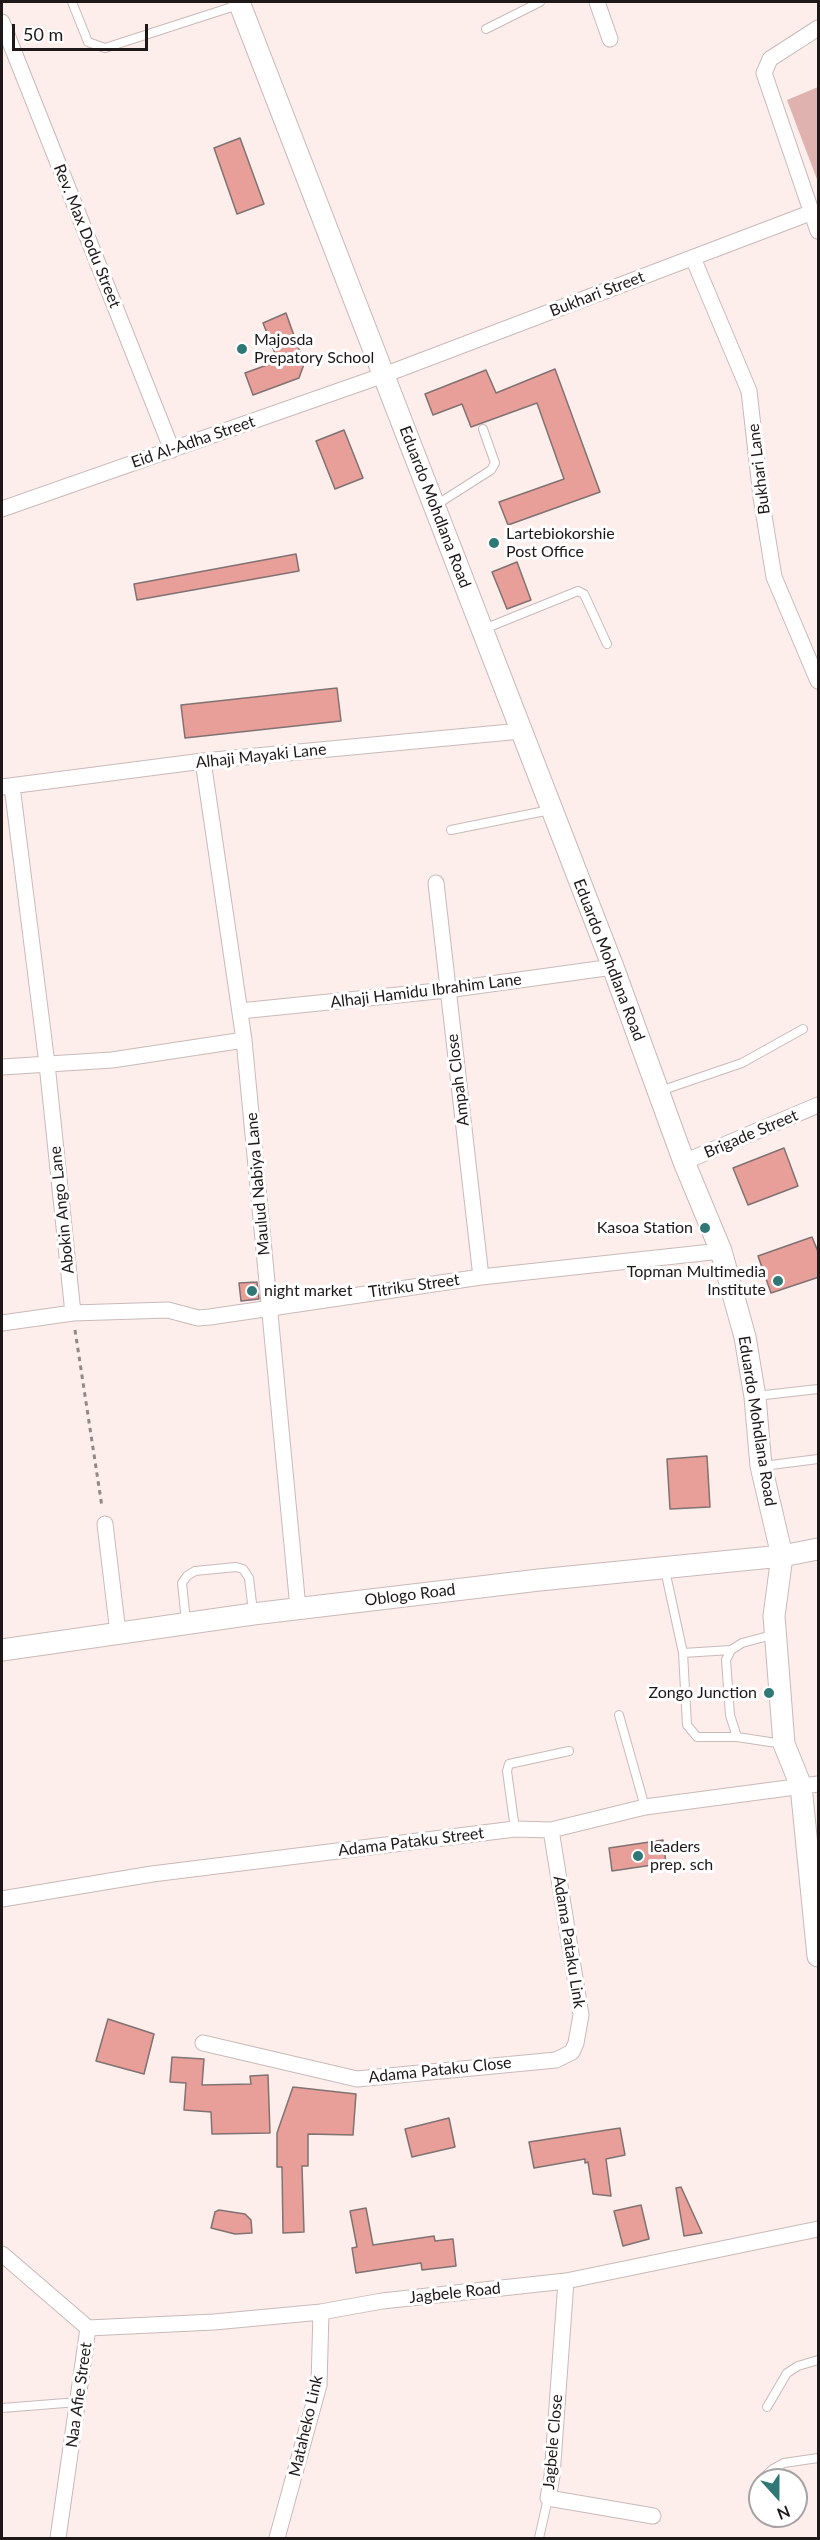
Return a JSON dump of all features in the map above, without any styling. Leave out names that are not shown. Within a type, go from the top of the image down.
[{"type":"main road","name":"Eduardo Mohdlana Road","points":[[239,3],[613,967],[684,1162],[721,1251],[745,1337],[755,1396],[762,1466],[782,1556],[774,1616],[784,1744],[810,1785],[819,1956]]},
{"type":"main road","name":"Oblogo Road","points":[[2,1650],[298,1608],[539,1580],[782,1556],[819,1548]]},
{"type":"street","points":[[597,2],[610,39]]},
{"type":"street","name":"Rev. Max Dodu Street","points":[[2,22],[172,450]]},
{"type":"street","points":[[819,28],[770,59],[764,73],[810,213],[819,231]]},
{"type":"street","name":"Bukhari Street","points":[[384,375],[810,213]]},
{"type":"street","name":"Bukhari Lane","points":[[693,258],[749,391],[761,497],[774,577],[819,681]]},
{"type":"street","name":"Eid Al-Adha Street","points":[[2,509],[384,375]]},
{"type":"street","name":"Alhaji Mayaki Lane","points":[[7,787],[203,761],[521,731]]},
{"type":"street","name":"Maulud Nabiya Lane","points":[[203,761],[244,1040],[298,1608]]},
{"type":"street","name":"Abokin Ango Lane","points":[[7,787],[46,1064],[73,1313]]},
{"type":"street","name":"Ampah Close","points":[[436,883],[481,1277]]},
{"type":"street","name":"Alhaji Hamidu Ibrahim Lane","points":[[240,1011],[447,990],[613,967]]},
{"type":"street","points":[[2,1067],[111,1060],[244,1040]]},
{"type":"street","name":"Brigade Street","points":[[684,1162],[819,1105]]},
{"type":"street","name":"Titriku Street","points":[[2,1323],[73,1313],[168,1310],[198,1318],[210,1317],[481,1277],[721,1251]]},
{"type":"street","points":[[105,1524],[118,1633]]},
{"type":"street","name":"Adama Pataku Street","points":[[2,1899],[152,1874],[515,1829],[551,1830],[645,1807],[810,1785]]},
{"type":"street","name":"Adama Pataku Link","points":[[551,1830],[581,2015],[572,2052]]},
{"type":"street","name":"Adama Pataku Close","points":[[202,2043],[357,2079],[556,2060],[572,2052]]},
{"type":"street","name":"Jagbele Road","points":[[88,2328],[214,2322],[321,2312],[382,2301],[566,2281],[819,2229]]},
{"type":"street","name":"Naa Afie Street","points":[[2,2254],[88,2328],[58,2538]]},
{"type":"street","name":"Jagbele Close","points":[[566,2281],[552,2476],[548,2498],[653,2516]]},
{"type":"street","name":"Mataheko Link","points":[[277,2538],[319,2385],[321,2312]]},
{"type":"lane","points":[[72,2],[87,42],[105,48],[239,3]]},
{"type":"lane","points":[[486,29],[540,2]]},
{"type":"lane","points":[[435,505],[491,470],[495,463],[483,429]]},
{"type":"lane","points":[[482,629],[578,591],[584,594],[607,644]]},
{"type":"lane","points":[[451,830],[552,810]]},
{"type":"lane","points":[[658,1092],[742,1063],[803,1029]]},
{"type":"lane","points":[[755,1396],[819,1389]]},
{"type":"lane","points":[[762,1466],[819,1459]]},
{"type":"lane","points":[[187,1623],[182,1583],[195,1571],[236,1567],[243,1569],[249,1578],[253,1614]]},
{"type":"lane","points":[[664,1568],[683,1653],[687,1725],[690,1732],[698,1737],[737,1737],[784,1744]]},
{"type":"lane","points":[[683,1653],[731,1650],[742,1643],[775,1634]]},
{"type":"lane","points":[[731,1650],[726,1660],[730,1715],[737,1737]]},
{"type":"lane","points":[[619,1715],[645,1807]]},
{"type":"lane","points":[[515,1829],[507,1771],[509,1764],[569,1751]]},
{"type":"lane","points":[[766,2407],[786,2373],[798,2366],[819,2360]]},
{"type":"lane","points":[[2,2408],[78,2402]]},
{"type":"lane","points":[[775,2468],[784,2463],[819,2458]]},
{"type":"lane","points":[[539,2538],[548,2498]]},
{"type":"path","points":[[73,1313],[105,1524]]},
{"type":"shaded area","points":[[818,87],[818,182],[787,100]]},
{"type":"building","points":[[240,138],[264,204],[237,214],[214,148]]},
{"type":"building","points":[[286,313],[304,364],[299,378],[253,395],[245,373],[278,361],[263,323]]},
{"type":"building","points":[[555,369],[600,492],[508,525],[499,502],[564,479],[537,403],[471,427],[462,404],[433,415],[425,394],[486,370],[496,393]]},
{"type":"building","points":[[344,430],[363,478],[335,489],[316,441]]},
{"type":"building","points":[[296,554],[299,571],[137,600],[134,584]]},
{"type":"building","points":[[517,562],[531,600],[507,609],[492,572]]},
{"type":"building","points":[[337,688],[341,721],[185,738],[181,705]]},
{"type":"building","points":[[784,1148],[798,1186],[748,1205],[733,1168]]},
{"type":"building","points":[[812,1237],[819,1254],[819,1277],[771,1293],[758,1256]]},
{"type":"building","name":"night market","points":[[257,1282],[259,1299],[241,1301],[239,1283]]},
{"type":"building","points":[[707,1456],[710,1507],[670,1509],[667,1459]]},
{"type":"building","name":"leaders prep. sch","points":[[663,1840],[666,1863],[612,1871],[609,1848]]},
{"type":"building","points":[[108,2019],[154,2034],[144,2074],[96,2061]]},
{"type":"building","points":[[172,2057],[204,2059],[202,2085],[251,2084],[250,2076],[268,2075],[270,2133],[212,2134],[211,2112],[184,2110],[186,2083],[170,2082]]},
{"type":"building","points":[[293,2087],[356,2094],[353,2135],[308,2134],[308,2166],[302,2166],[304,2232],[283,2233],[282,2167],[277,2167],[277,2133]]},
{"type":"building","points":[[449,2118],[455,2147],[412,2157],[405,2129]]},
{"type":"building","points":[[620,2128],[625,2155],[606,2159],[611,2196],[593,2194],[588,2162],[585,2163],[585,2159],[534,2168],[529,2142]]},
{"type":"building","points":[[681,2187],[702,2233],[684,2236],[676,2188]]},
{"type":"building","points":[[641,2205],[649,2239],[623,2246],[614,2211]]},
{"type":"building","points":[[366,2208],[373,2245],[434,2236],[435,2241],[453,2239],[456,2266],[422,2270],[421,2263],[356,2273],[352,2248],[357,2247],[350,2211]]},
{"type":"building","points":[[219,2210],[245,2214],[251,2220],[252,2233],[235,2234],[211,2228],[215,2212]]},
{"type":"place","name":"Majosda Prepatory School","points":[[242,349]]},
{"type":"place","name":"Lartebiokorshie Post Office","points":[[494,543]]},
{"type":"place","name":"Kasoa Station","points":[[705,1228]]},
{"type":"place","name":"Topman Multimedia Institute","points":[[778,1281]]},
{"type":"place","name":"night market","points":[[252,1291]]},
{"type":"place","name":"Zongo Junction","points":[[769,1693]]},
{"type":"place","name":"leaders prep. sch","points":[[638,1856]]}]
